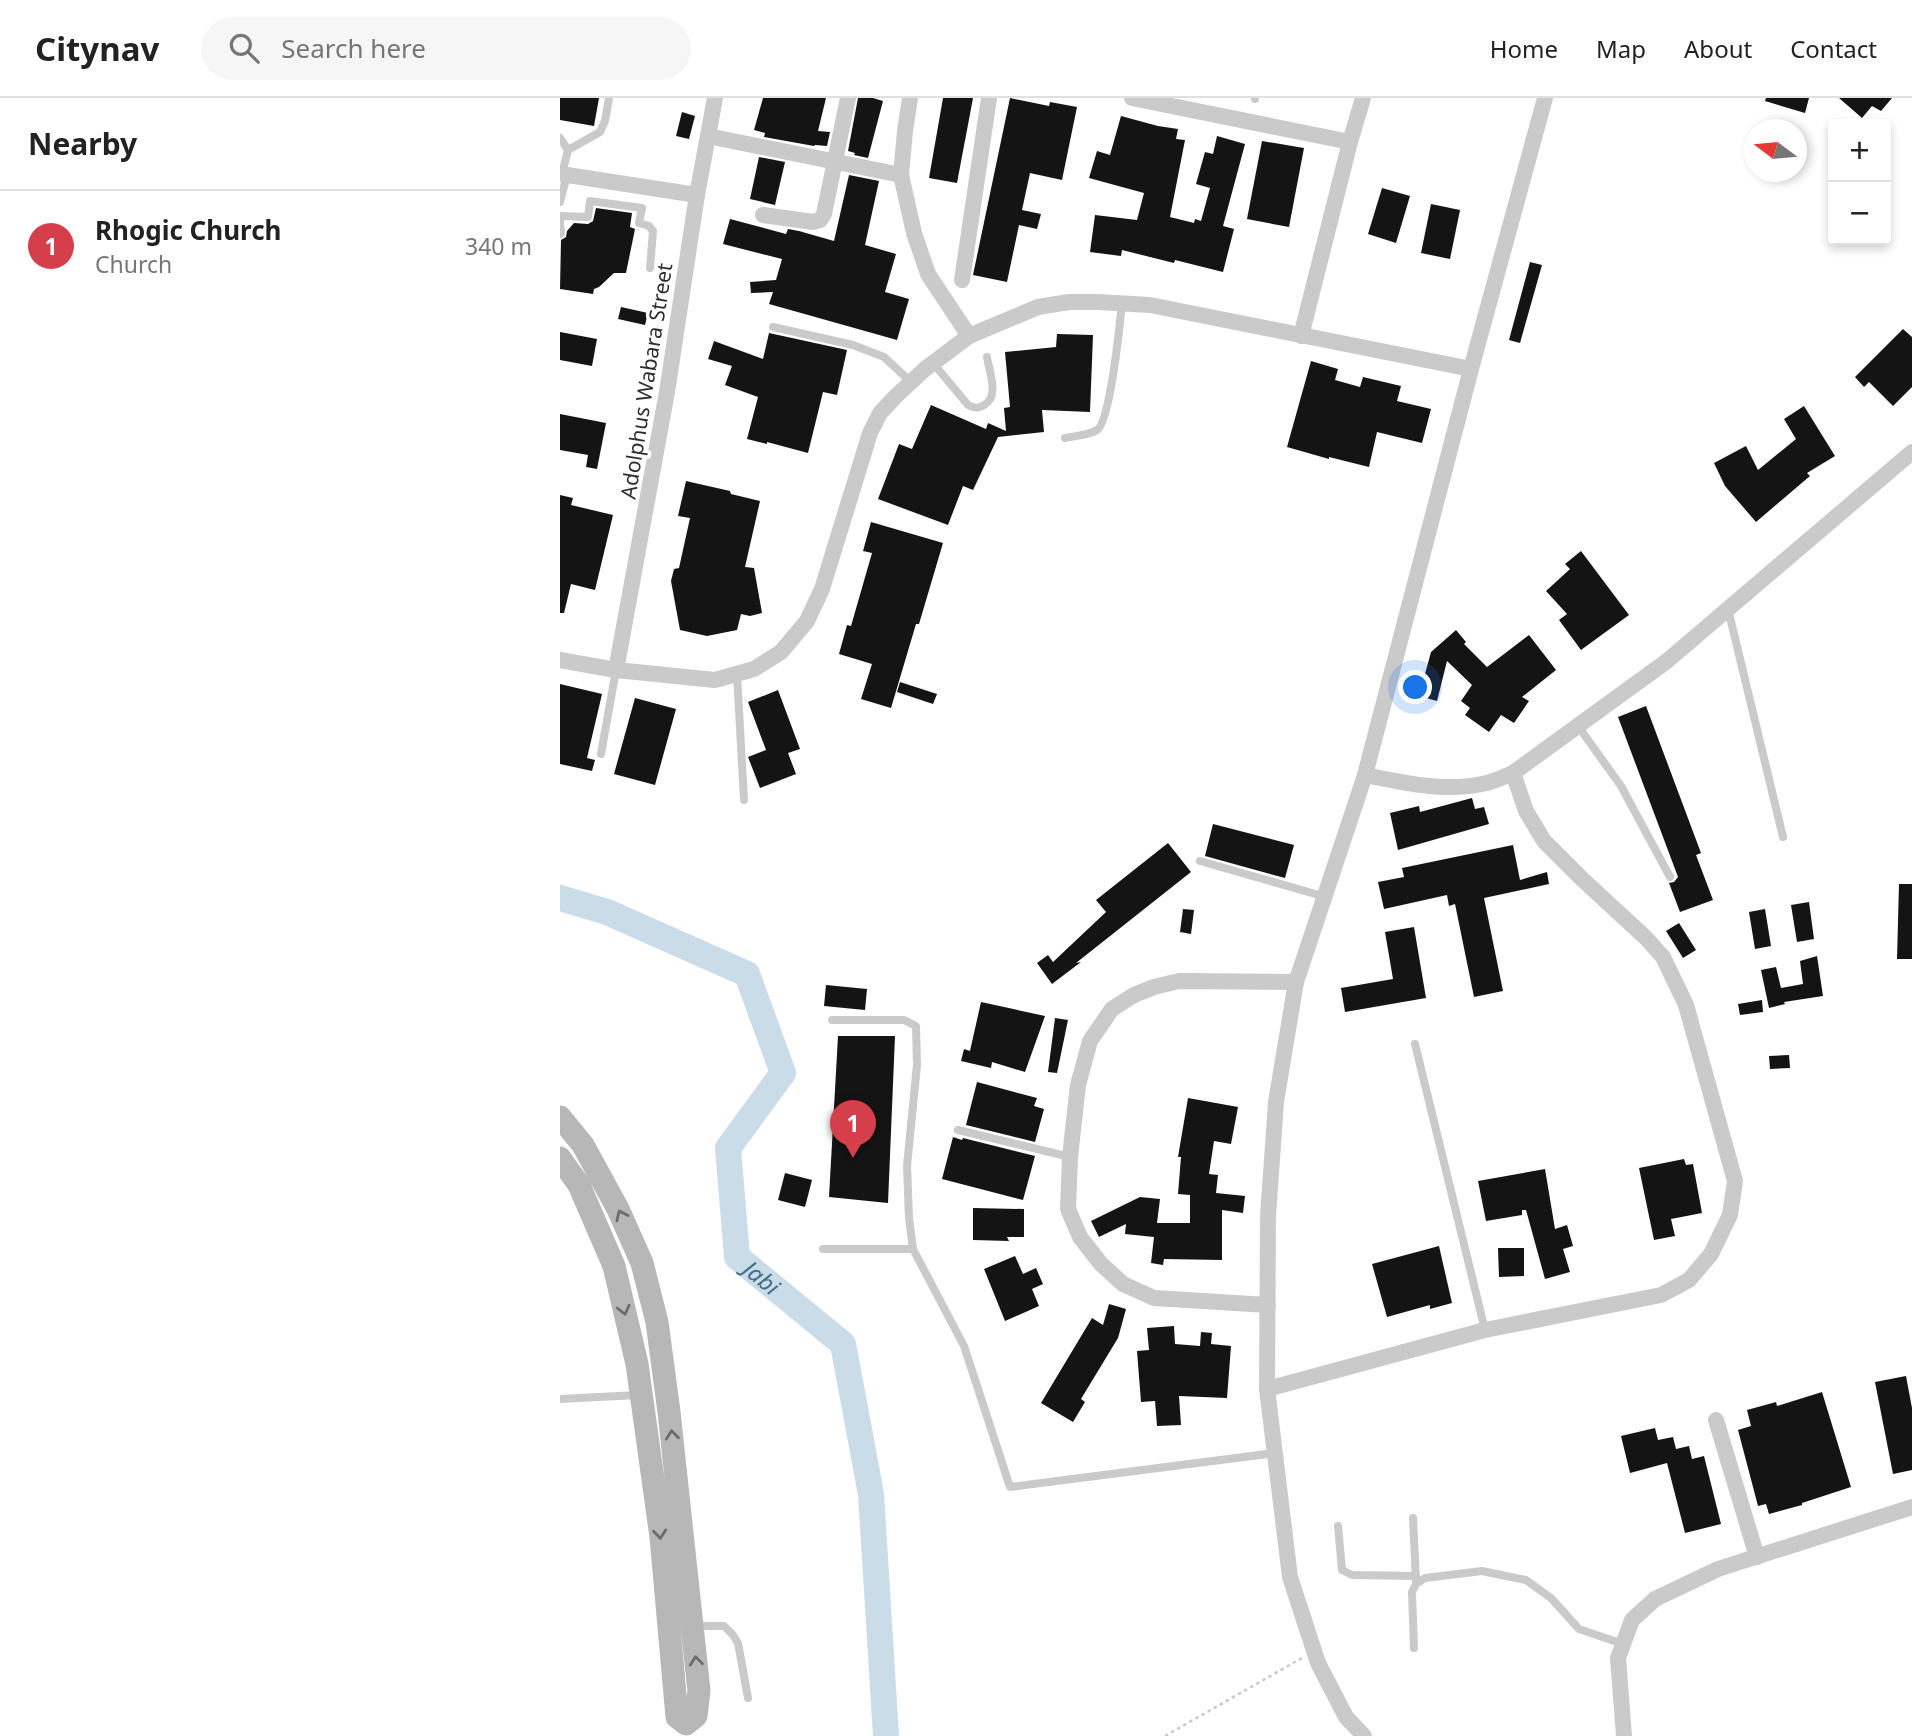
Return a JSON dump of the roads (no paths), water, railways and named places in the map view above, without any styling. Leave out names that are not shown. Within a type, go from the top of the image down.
[{"type":"street","name":"Adolphus Wabara Street","points":[[616,670],[667,392],[697,195],[715,98]]},
{"type":"street","points":[[763,215],[813,222],[820,220],[824,214],[848,98]]},
{"type":"street","points":[[910,98],[901,176],[914,233],[928,274],[969,336]]},
{"type":"street","points":[[962,280],[989,98]]},
{"type":"street","points":[[1132,98],[1200,105],[1350,142]]},
{"type":"street","points":[[1301,335],[1363,98]]},
{"type":"street","points":[[1364,1736],[1346,1717],[1318,1663],[1290,1577],[1267,1389],[1268,1216],[1276,1102],[1296,982],[1366,775],[1471,369],[1545,98]]},
{"type":"street","points":[[708,136],[901,176]]},
{"type":"street","points":[[563,174],[697,195]]},
{"type":"street","points":[[560,660],[616,670],[715,680],[754,669],[781,652],[807,621],[822,589],[870,433],[880,413],[911,382],[969,336],[1038,307],[1069,302],[1150,305],[1471,369]]},
{"type":"street","points":[[1366,775],[1429,788],[1453,788],[1484,784],[1513,773],[1667,661],[1912,452]]},
{"type":"street","points":[[1267,1389],[1485,1330],[1661,1295],[1689,1280],[1711,1254],[1730,1215],[1735,1181],[1686,1005],[1663,957],[1544,841],[1526,811],[1513,773]]},
{"type":"street","points":[[1268,1305],[1154,1298],[1123,1284],[1101,1264],[1080,1237],[1068,1209],[1070,1157],[1078,1085],[1090,1041],[1112,1009],[1134,995],[1179,981],[1296,982]]},
{"type":"street","points":[[560,1117],[583,1145],[618,1209],[642,1263],[657,1322],[699,1691],[696,1716],[686,1724],[677,1717],[661,1538],[637,1364],[614,1266],[579,1185],[560,1158]]},
{"type":"street","points":[[1716,1420],[1758,1557]]},
{"type":"street","points":[[1624,1736],[1618,1658],[1632,1620],[1655,1599],[1718,1569],[1912,1507]]},
{"type":"lane","points":[[568,150],[600,132],[609,98]]},
{"type":"lane","points":[[560,138],[568,150],[560,202]]},
{"type":"lane","points":[[560,216],[587,217],[590,201],[642,208],[639,223],[649,226],[653,231],[650,268]]},
{"type":"lane","points":[[560,222],[560,234]]},
{"type":"lane","points":[[1065,438],[1097,430],[1103,424],[1107,413],[1122,303]]},
{"type":"lane","points":[[773,327],[853,345],[884,357],[911,382]]},
{"type":"lane","points":[[933,363],[968,405],[974,408],[989,402],[992,395],[987,357]]},
{"type":"lane","points":[[1728,609],[1783,836]]},
{"type":"lane","points":[[601,754],[616,670]]},
{"type":"lane","points":[[737,674],[744,800]]},
{"type":"lane","points":[[1578,726],[1621,786],[1670,877]]},
{"type":"lane","points":[[1200,861],[1326,897]]},
{"type":"lane","points":[[832,1020],[904,1020],[916,1026],[917,1065],[907,1166],[909,1218],[914,1249],[964,1346],[1010,1487],[1275,1453]]},
{"type":"lane","points":[[1415,1044],[1485,1330]]},
{"type":"lane","points":[[958,1130],[1070,1157]]},
{"type":"lane","points":[[823,1249],[914,1249]]},
{"type":"lane","points":[[560,1399],[641,1394]]},
{"type":"lane","points":[[1413,1518],[1416,1580],[1412,1592],[1414,1648]]},
{"type":"lane","points":[[1338,1526],[1342,1570],[1352,1575],[1416,1580],[1482,1571],[1526,1580],[1551,1598],[1579,1629],[1623,1644]]},
{"type":"lane","points":[[692,1626],[720,1625],[733,1635],[738,1643],[748,1699]]},
{"type":"waterway","name":"Jabi","points":[[560,898],[607,912],[747,974],[783,1073],[728,1148],[737,1257],[843,1344],[871,1494],[886,1736]]},
{"type":"place","name":"Rhogic Church","points":[[853,1158]]}]
